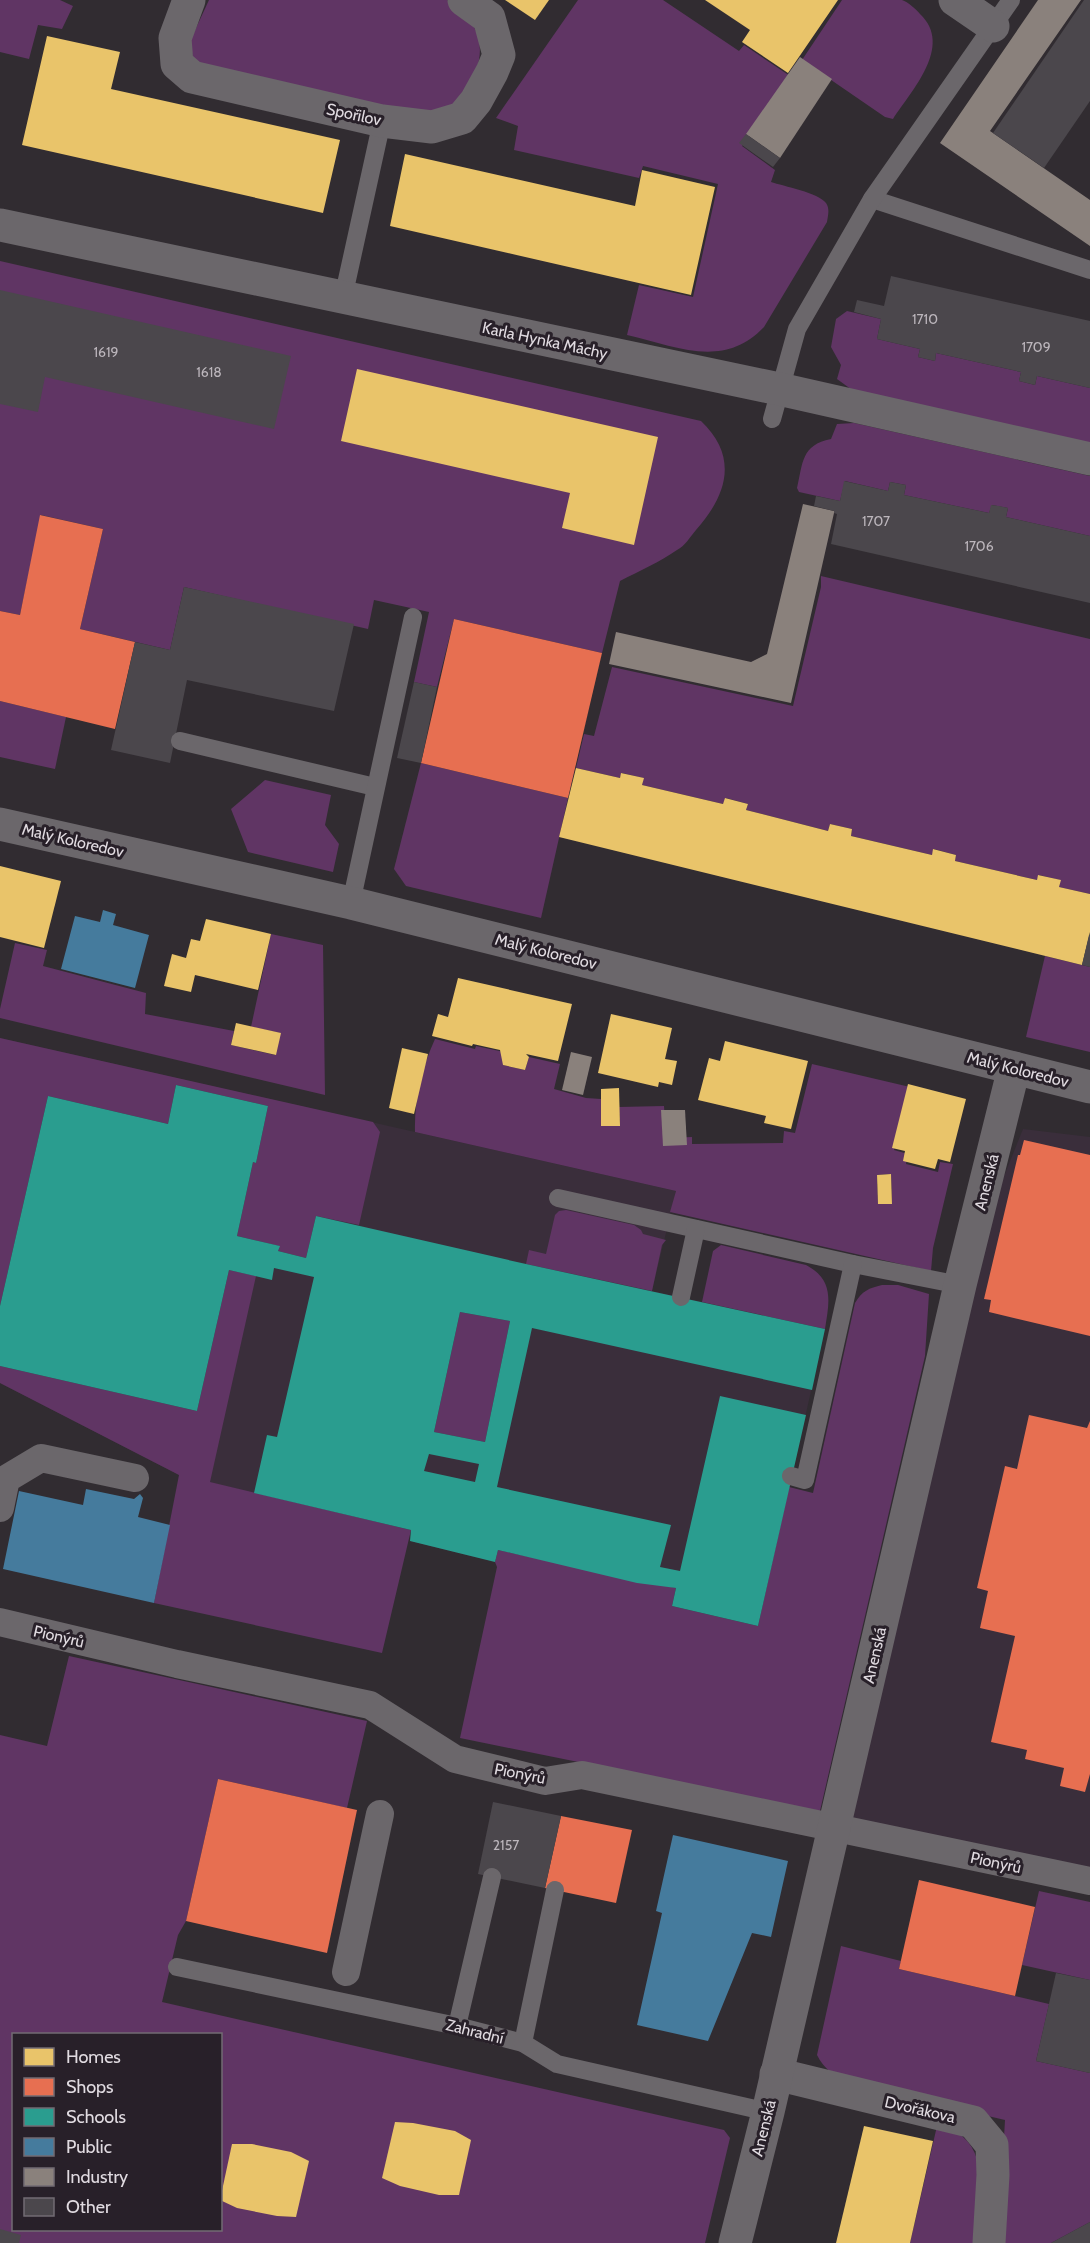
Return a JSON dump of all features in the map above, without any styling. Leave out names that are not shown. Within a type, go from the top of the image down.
[{"type":"street","name":"Spořilov","points":[[189,0],[175,38],[177,64],[192,77],[382,121],[432,127],[462,118],[476,101],[499,55],[489,18],[464,0]]},
{"type":"street","points":[[955,0],[1002,13]]},
{"type":"street","name":"Karla Hynka Máchy","points":[[0,225],[343,298],[775,404],[1090,459]]},
{"type":"street","name":"Malý Koloredov","points":[[0,824],[351,903],[1090,1087]]},
{"type":"street","name":"Anenská","points":[[735,2243],[768,2112],[960,1285],[1014,1068]]},
{"type":"street","points":[[1,1503],[6,1479],[41,1458],[135,1478]]},
{"type":"street","name":"Pionýrů","points":[[0,1622],[177,1664],[370,1705],[455,1759],[545,1781],[582,1775],[1090,1881]]},
{"type":"street","points":[[346,1972],[380,1814]]},
{"type":"street","name":"Dvořákova","points":[[776,2074],[973,2121],[992,2145],[993,2175],[989,2243]]},
{"type":"lane","points":[[775,404],[797,328],[872,199],[1002,13]]},
{"type":"lane","points":[[343,298],[382,121]]},
{"type":"lane","points":[[872,199],[1090,270]]},
{"type":"lane","points":[[351,903],[413,617]]},
{"type":"lane","points":[[180,741],[375,787]]},
{"type":"lane","points":[[558,1198],[853,1264],[960,1285]]},
{"type":"lane","points":[[681,1297],[696,1228]]},
{"type":"lane","points":[[791,1476],[805,1480],[853,1264]]},
{"type":"lane","points":[[458,2026],[492,1877]]},
{"type":"lane","points":[[523,2043],[555,1890]]},
{"type":"lane","name":"Zahradní","points":[[177,1967],[458,2026],[523,2043],[557,2064],[768,2112]]},
{"type":"shaded area","points":[[0,0],[60,0],[73,6],[62,29],[38,25],[29,59],[0,52]]},
{"type":"shaded area","points":[[209,0],[447,0],[464,14],[476,30],[480,49],[479,60],[469,90],[459,101],[437,117],[213,75],[193,58],[190,41]]},
{"type":"shaded area","points":[[578,0],[663,0],[739,51],[744,45],[790,76],[742,146],[775,170],[771,182],[822,199],[828,208],[827,222],[764,327],[748,340],[732,348],[716,351],[681,349],[627,335],[639,285],[693,297],[718,184],[643,166],[639,178],[514,150],[518,126],[496,118]]},
{"type":"shaded area","points":[[842,0],[902,0],[916,10],[929,27],[933,40],[926,68],[893,119],[885,117],[802,60]]},
{"type":"shaded area","points":[[0,261],[701,421],[721,448],[724,476],[721,490],[707,517],[682,546],[620,581],[602,653],[454,619],[437,687],[414,682],[429,612],[374,600],[368,629],[184,587],[170,650],[80,629],[103,529],[41,515],[20,615],[0,611]]},
{"type":"shaded area","points":[[847,311],[881,319],[877,339],[920,349],[918,357],[935,361],[936,353],[1021,372],[1019,381],[1035,385],[1037,376],[1090,388],[1090,446],[859,395],[837,379],[841,365],[831,347],[836,319]]},
{"type":"shaded area","points":[[854,423],[1090,476],[1090,536],[1006,517],[1008,508],[992,505],[989,513],[904,495],[906,485],[890,482],[888,491],[845,481],[840,501],[799,492],[797,488],[805,456],[814,446],[831,439],[837,424]]},
{"type":"shaded area","points":[[821,576],[1090,639],[1090,894],[1059,887],[1060,880],[1039,875],[1037,880],[955,861],[956,855],[934,849],[932,855],[851,836],[852,829],[830,824],[828,831],[746,810],[748,804],[726,798],[723,804],[642,785],[643,778],[622,773],[620,778],[576,768],[584,734],[594,736],[612,667],[793,706],[821,587]]},
{"type":"shaded area","points":[[0,701],[66,717],[55,769],[0,757]]},
{"type":"shaded area","points":[[421,763],[568,798],[541,918],[406,886],[394,869]]},
{"type":"shaded area","points":[[265,780],[331,795],[325,825],[339,844],[333,872],[248,852],[231,809]]},
{"type":"shaded area","points":[[271,934],[323,945],[325,1095],[0,1018],[15,943],[47,950],[43,966],[146,993],[145,1014],[234,1031],[231,1045],[275,1055],[280,1033],[251,1027]]},
{"type":"shaded area","points":[[1045,956],[1090,967],[1090,1052],[1026,1037]]},
{"type":"shaded area","points":[[0,1038],[676,1191],[652,1291],[825,1329],[758,1626],[672,1606],[676,1588],[499,1550],[495,1562],[410,1541],[411,1530],[179,1475],[0,1383]]},
{"type":"shaded area","points":[[0,1038],[373,1122],[380,1132],[359,1225],[316,1216],[306,1258],[278,1251],[279,1246],[237,1236],[268,1106],[176,1085],[168,1124],[48,1096],[0,1306]]},
{"type":"shaded area","points":[[435,1039],[475,1049],[476,1046],[504,1052],[503,1065],[525,1070],[529,1057],[560,1064],[554,1089],[586,1098],[601,1099],[602,1126],[620,1126],[619,1107],[664,1106],[666,1138],[692,1137],[692,1144],[783,1143],[784,1131],[795,1133],[812,1064],[910,1087],[894,1150],[908,1154],[906,1164],[938,1172],[940,1162],[953,1164],[933,1248],[931,1271],[670,1212],[676,1191],[415,1132],[417,1096]],"holes":[[[891,1174],[892,1203],[878,1204],[877,1175]]]},
{"type":"shaded area","points":[[1023,1129],[1090,1137],[1090,1881],[833,1828],[960,1285]]},
{"type":"shaded area","points":[[566,1210],[634,1225],[643,1234],[666,1240],[662,1245],[652,1291],[526,1264],[529,1250],[546,1254],[555,1215],[559,1211]]},
{"type":"shaded area","points":[[721,1245],[806,1265],[815,1271],[822,1278],[828,1293],[825,1329],[702,1302],[713,1251]]},
{"type":"shaded area","points":[[229,1270],[256,1276],[210,1482],[411,1530],[382,1653],[154,1603],[179,1475],[0,1383],[0,1366],[197,1411]]},
{"type":"shaded area","points":[[882,1285],[898,1285],[929,1294],[925,1356],[820,1811],[460,1738],[497,1567],[495,1562],[498,1550],[676,1588],[672,1606],[758,1626],[789,1487],[813,1493],[855,1303],[866,1291]]},
{"type":"shaded area","points":[[460,1312],[510,1321],[485,1442],[434,1432]]},
{"type":"shaded area","points":[[69,1656],[367,1721],[347,1808],[218,1779],[186,1921],[178,1935],[162,2002],[724,2130],[730,2138],[705,2243],[0,2243],[0,1735],[47,1746]]},
{"type":"shaded area","points":[[1039,1891],[1090,1902],[1090,1980],[1022,1965]]},
{"type":"shaded area","points":[[841,1946],[901,1961],[899,1969],[1049,2004],[1036,2061],[1090,2073],[1090,2222],[1051,2243],[998,2243],[1005,2120],[847,2083],[826,2068],[817,2055]]},
{"type":"shaded area","points":[[937,2126],[963,2137],[977,2159],[981,2202],[977,2243],[910,2243]]},
{"type":"building: Homes","points":[[505,0],[549,0],[535,20]]},
{"type":"building: Homes","points":[[705,0],[838,0],[788,73],[742,42],[750,30]]},
{"type":"building: Homes","points":[[47,36],[120,52],[111,89],[340,140],[323,213],[22,145]]},
{"type":"building: Homes","points":[[405,154],[635,206],[642,170],[715,187],[691,295],[390,226]]},
{"type":"building: Homes","points":[[357,369],[658,437],[634,545],[562,528],[570,493],[341,441]]},
{"type":"building: Homes","points":[[576,768],[620,778],[621,773],[644,778],[642,785],[723,804],[725,798],[748,804],[746,810],[828,831],[830,824],[852,829],[851,836],[932,855],[933,849],[956,855],[955,861],[1037,880],[1038,875],[1061,880],[1059,887],[1090,894],[1090,932],[1082,965],[559,837]]},
{"type":"building: Homes","points":[[0,866],[61,881],[44,948],[0,937]]},
{"type":"building: Homes","points":[[206,919],[271,934],[258,990],[195,975],[191,992],[164,986],[172,954],[186,958],[191,939],[200,941]]},
{"type":"building: Homes","points":[[458,978],[572,1004],[558,1061],[526,1054],[529,1057],[525,1070],[503,1065],[500,1050],[432,1036],[438,1014],[448,1017]]},
{"type":"building: Homes","points":[[611,1014],[672,1028],[665,1059],[677,1061],[672,1085],[659,1082],[658,1087],[598,1073]]},
{"type":"building: Homes","points":[[236,1023],[281,1033],[276,1055],[231,1045]]},
{"type":"building: Homes","points":[[725,1041],[808,1061],[791,1129],[764,1123],[766,1116],[698,1100],[709,1058],[720,1061]]},
{"type":"building: Homes","points":[[402,1048],[428,1054],[414,1114],[389,1108]]},
{"type":"building: Homes","points":[[908,1084],[966,1099],[950,1162],[938,1159],[935,1169],[903,1161],[905,1151],[892,1148]]},
{"type":"building: Homes","points":[[619,1088],[620,1126],[601,1126],[601,1089]]},
{"type":"building: Homes","points":[[891,1174],[892,1204],[878,1204],[877,1175]]},
{"type":"building: Homes","points":[[395,2122],[455,2131],[471,2140],[459,2195],[439,2195],[400,2186],[382,2178]]},
{"type":"building: Homes","points":[[864,2126],[933,2141],[910,2243],[836,2243]]},
{"type":"building: Homes","points":[[232,2144],[252,2144],[291,2152],[309,2161],[296,2217],[277,2216],[237,2208],[222,2201]]},
{"type":"building: Shops","points":[[40,515],[103,529],[80,629],[135,642],[115,729],[0,701],[0,611],[20,615]]},
{"type":"building: Shops","points":[[454,619],[602,653],[568,798],[421,763]]},
{"type":"building: Shops","points":[[1024,1140],[1090,1155],[1090,1336],[989,1312],[991,1300],[984,1299],[1018,1155],[1020,1155]]},
{"type":"building: Shops","points":[[1029,1415],[1087,1428],[1090,1421],[1090,1774],[1085,1792],[1060,1786],[1064,1768],[1025,1759],[1027,1750],[991,1742],[1015,1636],[980,1628],[988,1591],[977,1588],[1005,1466],[1017,1469]]},
{"type":"building: Shops","points":[[218,1779],[357,1810],[327,1953],[186,1921]]},
{"type":"building: Shops","points":[[561,1816],[632,1830],[616,1903],[545,1888]]},
{"type":"building: Shops","points":[[919,1880],[1035,1907],[1015,1996],[899,1969]]},
{"type":"building: Schools","points":[[176,1085],[268,1106],[237,1236],[280,1246],[278,1251],[306,1258],[316,1216],[825,1329],[812,1390],[532,1328],[497,1487],[671,1525],[660,1567],[680,1571],[720,1396],[806,1415],[758,1626],[672,1606],[676,1588],[637,1583],[498,1550],[495,1562],[410,1541],[411,1530],[254,1493],[267,1435],[277,1437],[314,1277],[274,1268],[272,1280],[229,1270],[197,1411],[0,1366],[0,1306],[48,1096],[168,1124]],"holes":[[[460,1312],[510,1321],[485,1442],[434,1432]],[[429,1454],[479,1464],[475,1482],[424,1471]]]},
{"type":"building: Public","points":[[103,910],[116,914],[113,925],[149,935],[135,988],[61,969],[75,916],[100,922]]},
{"type":"building: Public","points":[[86,1489],[134,1499],[140,1494],[143,1498],[138,1517],[170,1525],[154,1603],[3,1569],[19,1491],[83,1505]]},
{"type":"building: Public","points":[[673,1835],[788,1861],[771,1937],[752,1933],[708,2041],[637,2025],[662,1913],[656,1911]]},
{"type":"building: Industry","points":[[1038,0],[1081,0],[990,131],[1090,200],[1090,246],[940,143]]},
{"type":"building: Industry","points":[[800,57],[832,79],[780,158],[746,134]]},
{"type":"building: Industry","points":[[803,504],[834,511],[834,513],[791,703],[609,664],[616,632],[751,662],[767,654]]},
{"type":"building: Industry","points":[[571,1052],[592,1057],[583,1095],[562,1090]]},
{"type":"building: Industry","points":[[661,1110],[685,1110],[687,1145],[663,1146]]},
{"type":"building: Other","points":[[1084,0],[1090,0],[1090,101],[1044,168],[993,133]]},
{"type":"building: Other","points":[[746,134],[780,158],[773,167],[739,143]]},
{"type":"building: Other","points":[[891,276],[1090,321],[1090,388],[1037,376],[1035,385],[1019,381],[1021,372],[936,353],[935,361],[918,357],[920,349],[877,339],[881,319],[854,312],[857,300],[884,306]]},
{"type":"building: Other","points":[[0,290],[291,356],[274,429],[45,377],[38,412],[0,404]]},
{"type":"building: Other","points":[[844,481],[888,491],[890,482],[906,485],[904,495],[989,513],[991,505],[999,506],[1008,508],[1006,517],[1090,536],[1090,603],[831,544],[837,514],[834,511],[814,506],[816,496],[840,501]]},
{"type":"building: Other","points":[[184,587],[354,624],[334,711],[187,680],[170,763],[111,750],[135,642],[170,650]]},
{"type":"building: Other","points":[[414,682],[437,687],[421,763],[397,758]]},
{"type":"building: Other","points":[[1090,935],[1090,967],[1082,965]]},
{"type":"building: Other","points":[[493,1802],[561,1816],[545,1888],[478,1874]]},
{"type":"building: Other","points":[[1056,1973],[1090,1980],[1090,2073],[1036,2061]]},
{"type":"building: Other","points":[[1090,2222],[1090,2243],[1051,2243]]},
{"type":"building: Other","points":[[0,2229],[21,2235],[19,2243],[0,2243]]}]
